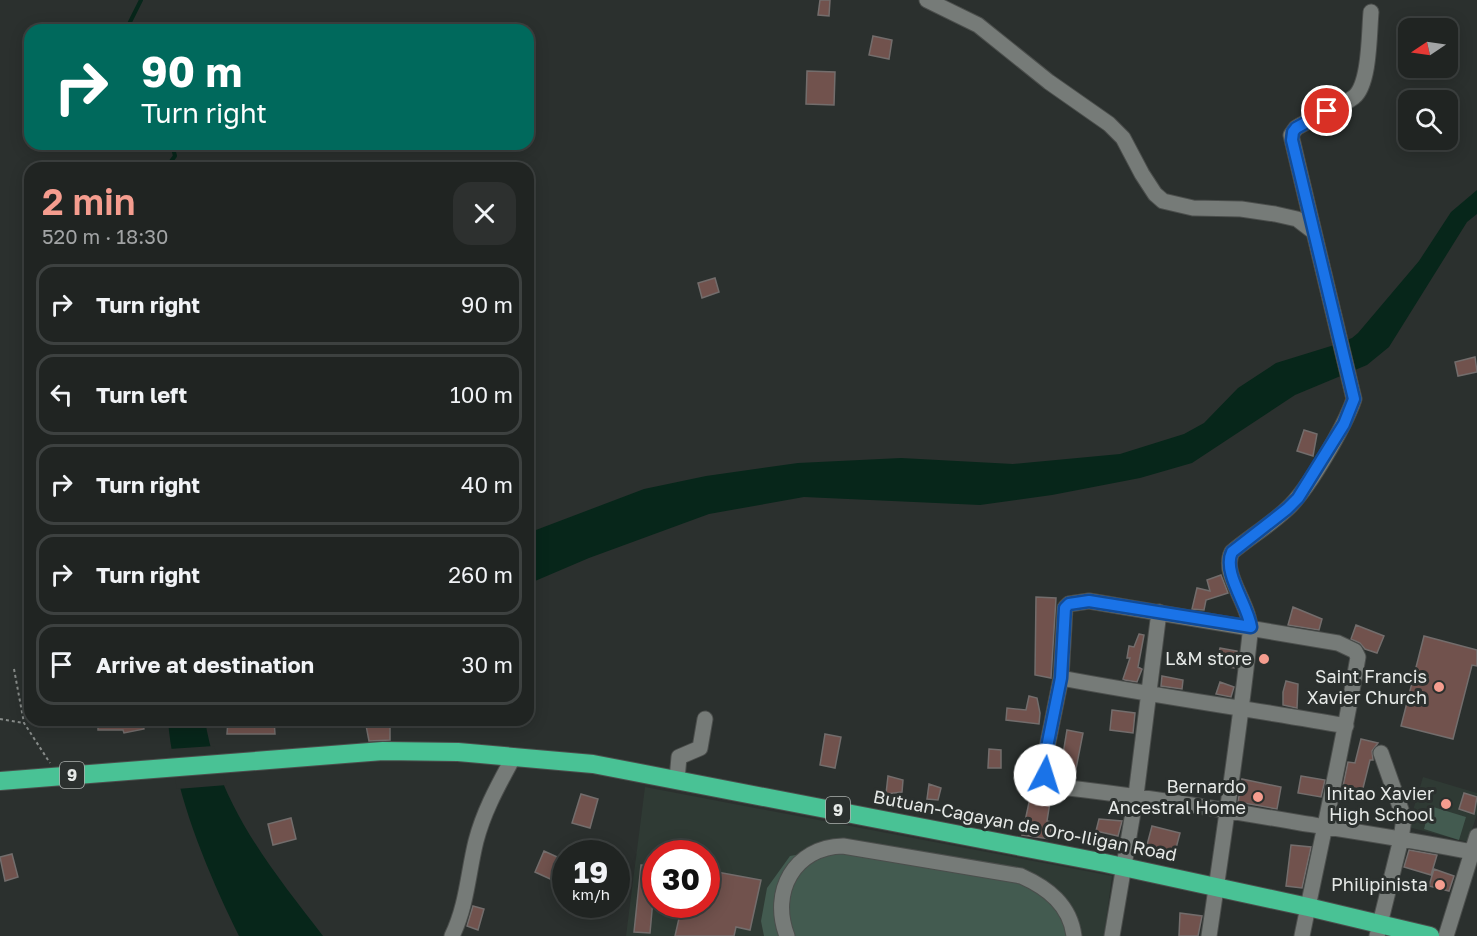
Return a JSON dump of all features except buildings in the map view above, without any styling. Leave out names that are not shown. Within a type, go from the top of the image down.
[{"type":"highway","name":"Butuan-Cagayan de Oro-Iligan Road","points":[[0,782],[383,751],[514,756],[593,764],[1123,866],[1308,907],[1379,930],[1430,936]]},
{"type":"street","points":[[927,0],[978,25],[1049,82],[1109,124],[1123,138],[1142,174],[1155,194],[1163,201],[1193,208],[1241,209],[1275,214],[1297,219],[1314,232]]},
{"type":"street","points":[[1209,936],[1242,707],[1251,627],[1247,610],[1230,569],[1229,558],[1232,552],[1298,498],[1344,424],[1354,399],[1292,135],[1296,128],[1342,105],[1361,89],[1371,12]]},
{"type":"street","points":[[1302,936],[1325,827],[1346,726],[1358,657],[1355,651],[1338,643],[1251,627],[1089,601],[1069,604],[1065,608],[1061,678],[1043,767],[1045,775],[1052,783],[1060,787],[1136,795],[1226,810],[1325,827],[1401,840],[1474,853]]},
{"type":"street","points":[[1112,936],[1136,795],[1159,612]]},
{"type":"street","points":[[1061,678],[1148,695],[1242,707],[1346,726]]},
{"type":"street","points":[[677,779],[680,757],[700,748],[705,719]]},
{"type":"street","points":[[1379,930],[1401,840],[1403,812],[1381,753]]},
{"type":"street","points":[[452,936],[463,907],[476,843],[487,806],[514,756]]},
{"type":"street","points":[[1446,936],[1474,853],[1477,836]]},
{"type":"street","points":[[787,936],[779,910],[786,882],[799,862],[829,846],[843,846],[1021,876],[1042,885],[1059,900],[1072,921],[1074,936]]},
{"type":"path","points":[[0,719],[24,723],[14,669]]},
{"type":"path","points":[[26,726],[57,776]]},
{"type":"shaded area","points":[[1477,190],[1477,214],[1467,222],[1389,347],[1367,365],[1295,395],[1192,463],[1140,478],[1052,495],[980,505],[804,497],[709,514],[589,558],[534,581],[534,531],[644,489],[706,476],[798,463],[901,458],[1013,464],[1120,454],[1184,434],[1204,423],[1238,388],[1276,363],[1352,338],[1419,261],[1451,212]]},
{"type":"shaded area","points":[[169,726],[206,726],[222,780],[235,808],[267,861],[323,936],[239,936],[204,859],[184,803],[171,747]]},
{"type":"shaded area","name":"Initao Xavier High School","points":[[1423,777],[1477,793],[1477,814],[1468,842],[1408,827]]},
{"type":"shaded area","points":[[645,787],[1112,876],[1104,936],[626,936]]},
{"type":"shaded area","points":[[1430,806],[1466,817],[1459,840],[1424,829]]},
{"type":"shaded area","points":[[840,847],[1031,884],[1068,909],[1071,936],[764,936],[761,921],[767,888],[790,856]]},
{"type":"pier","points":[[214,746],[227,785],[177,789],[169,749]]},
{"type":"waterway","points":[[129,24],[141,0]]},
{"type":"waterway","points":[[170,162],[175,156],[174,150]]},
{"type":"place","name":"L&M store","points":[[1264,659]]},
{"type":"place","name":"Saint Francis Xavier Church","points":[[1439,687]]},
{"type":"place","name":"Bernardo Ancestral Home","points":[[1258,797]]},
{"type":"place","name":"Initao Xavier High School","points":[[1446,804]]},
{"type":"place","name":"Philipinista","points":[[1440,885]]},
{"type":"route","points":[[1045,775],[1043,767],[1061,678],[1065,608],[1069,604],[1089,601],[1251,627],[1247,610],[1233,580],[1228,563],[1229,558],[1232,552],[1298,498],[1349,414],[1354,399],[1292,140],[1296,128],[1327,111]]}]
